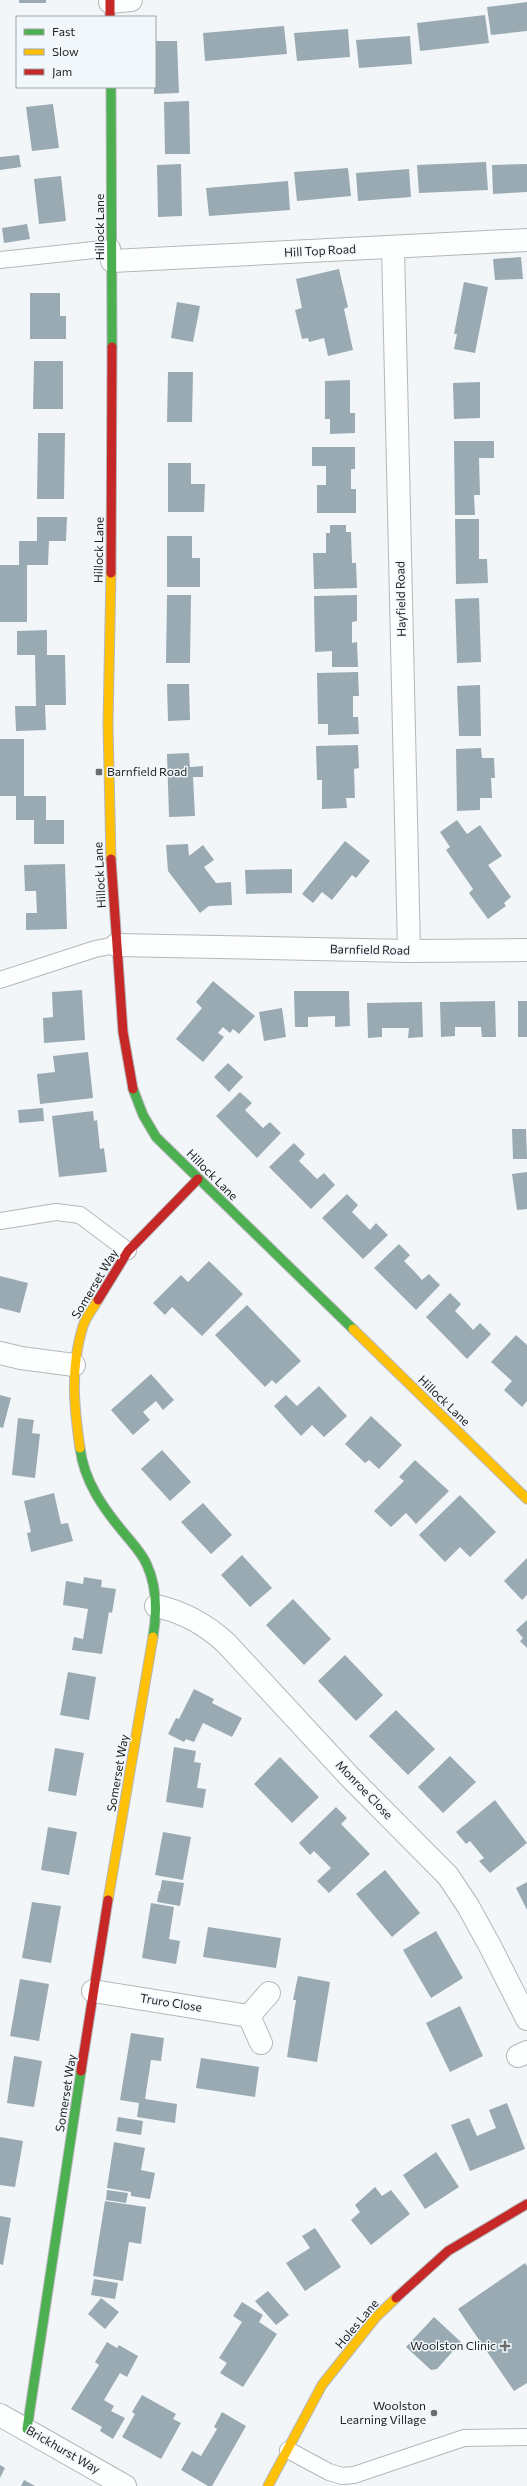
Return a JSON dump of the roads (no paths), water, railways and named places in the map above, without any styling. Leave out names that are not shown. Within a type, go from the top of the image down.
[{"type":"street","points":[[110,6],[131,0]]},
{"type":"street","name":"Hillock Lane","points":[[111,88],[113,466],[108,724],[111,862],[123,1032],[134,1091],[143,1115],[156,1136],[198,1179],[527,1499]]},
{"type":"street","name":"Hill Top Road","points":[[112,255],[393,248],[527,240]]},
{"type":"street","name":"Hayfield Road","points":[[393,248],[408,951]]},
{"type":"street","name":"Barnfield Road","points":[[116,945],[408,951],[527,950]]},
{"type":"street","name":"Somerset Way","points":[[27,2429],[93,1991],[155,1624],[156,1606],[152,1578],[140,1553],[107,1513],[90,1486],[80,1451],[74,1403],[74,1366],[83,1325],[128,1251],[198,1179]]},
{"type":"street","points":[[0,1352],[20,1358],[74,1366]]},
{"type":"street","name":"Monroe Close","points":[[156,1606],[194,1618],[207,1626],[226,1643],[349,1776],[448,1876],[479,1926],[527,2019]]},
{"type":"street","name":"Truro Close","points":[[93,1991],[249,2016]]},
{"type":"street","points":[[261,2043],[249,2016],[269,1993]]},
{"type":"street","name":"Holes Lane","points":[[268,2486],[322,2385],[376,2317],[448,2251],[527,2204]]},
{"type":"street","name":"Brickhurst Way","points":[[0,2415],[125,2486]]},
{"type":"lane","points":[[0,260],[112,255]]},
{"type":"lane","points":[[0,980],[95,949],[116,945]]},
{"type":"lane","points":[[0,1221],[56,1212],[80,1215],[128,1251]]},
{"type":"lane","points":[[288,2450],[342,2481],[464,2438],[527,2437]]},
{"type":"place","name":"Barnfield Road","points":[[99,772]]},
{"type":"place","name":"Woolston Clinic","points":[[505,2346]]},
{"type":"place","name":"Woolston Learning Village","points":[[434,2413]]}]
